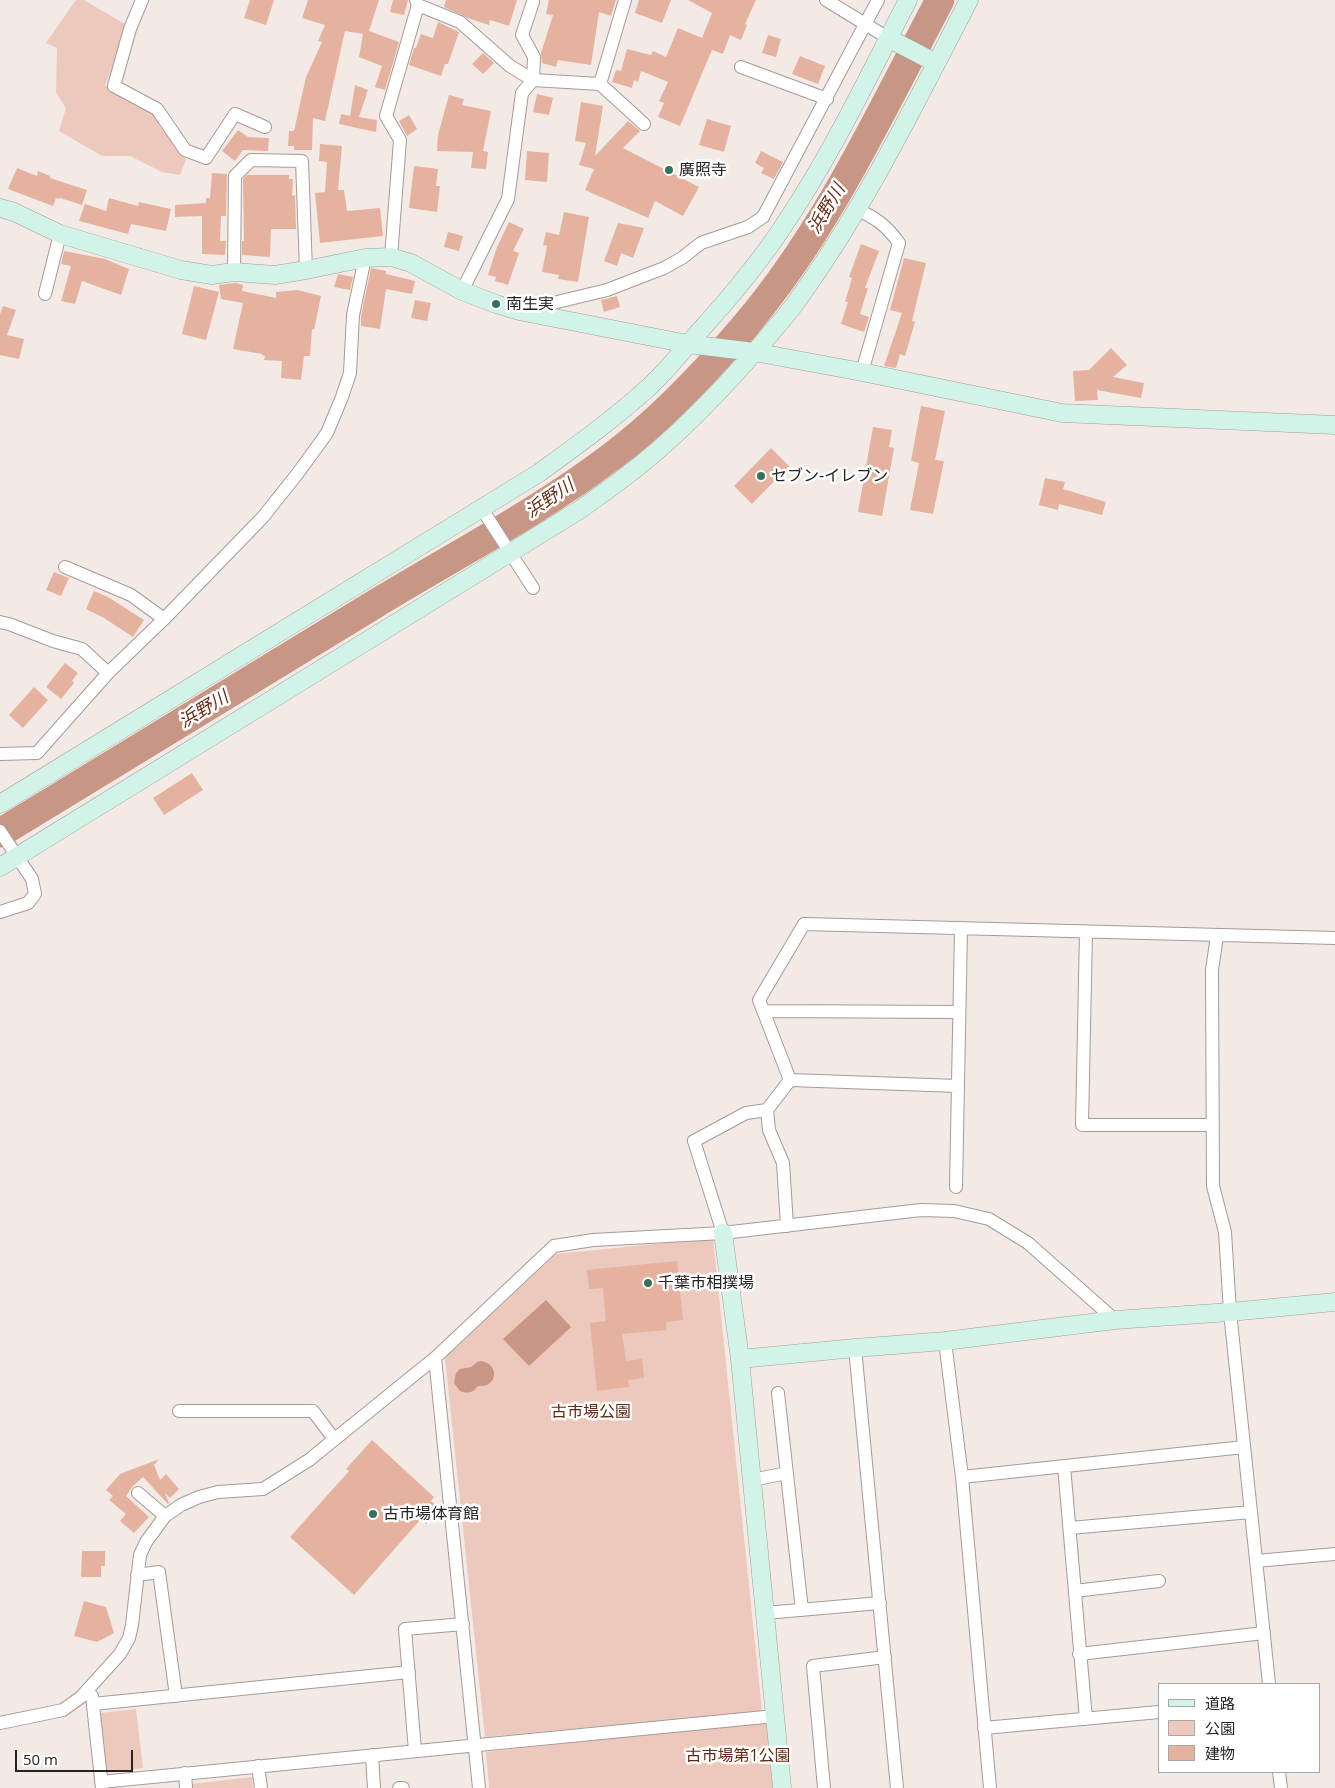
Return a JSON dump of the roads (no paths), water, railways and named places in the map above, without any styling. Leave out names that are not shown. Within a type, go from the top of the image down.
[{"type":"street","points":[[142,0],[130,29],[114,86],[157,109],[185,150],[206,158],[235,114],[265,127]]},
{"type":"street","points":[[600,84],[624,0]]},
{"type":"street","points":[[826,0],[865,26],[936,63]]},
{"type":"street","points":[[519,311],[607,290],[664,268],[682,258],[701,243],[748,228],[763,218],[878,0]]},
{"type":"street","points":[[0,804],[539,473],[594,434],[650,386],[753,269],[782,228],[812,182],[845,123],[908,0]]},
{"type":"street","points":[[0,867],[511,553],[631,473],[714,398],[793,306],[828,257],[856,209],[891,148],[969,0]]},
{"type":"street","points":[[391,257],[400,140],[386,116],[417,2],[460,22],[510,66],[533,80],[600,84],[644,124]]},
{"type":"street","points":[[462,291],[508,200],[522,93],[533,80],[534,57],[522,36],[533,2]]},
{"type":"street","points":[[741,67],[827,99]]},
{"type":"street","points":[[234,272],[235,176],[251,160],[302,161],[306,270]]},
{"type":"street","points":[[0,208],[14,212],[60,234],[181,270],[212,275],[234,272],[274,275],[306,270],[342,261],[391,257],[411,263],[462,291],[519,311],[688,344],[754,352],[862,372],[1062,413],[1335,424]]},
{"type":"street","points":[[856,209],[874,216],[889,229],[899,243],[862,372]]},
{"type":"street","points":[[763,218],[782,228]]},
{"type":"street","points":[[45,294],[60,234]]},
{"type":"street","points":[[0,754],[37,753],[108,673],[164,620],[262,517],[327,433],[350,373],[352,315],[365,258]]},
{"type":"street","points":[[482,509],[533,588]]},
{"type":"street","points":[[65,567],[131,595],[164,620]]},
{"type":"street","points":[[0,622],[82,649],[108,673]]},
{"type":"street","points":[[0,830],[16,857],[32,878],[35,894],[28,903],[0,912]]},
{"type":"street","points":[[790,1080],[759,1000],[804,924],[1335,938]]},
{"type":"street","points":[[956,1187],[961,929]]},
{"type":"street","points":[[1086,932],[1082,1125],[1213,1125]]},
{"type":"street","points":[[1217,936],[1212,970],[1213,1186],[1225,1232],[1230,1312],[1269,1683]]},
{"type":"street","points":[[763,1011],[959,1012]]},
{"type":"street","points":[[790,1080],[958,1086]]},
{"type":"street","points":[[787,1226],[783,1163],[769,1130],[768,1110],[790,1080]]},
{"type":"street","points":[[768,1110],[746,1113],[694,1141],[723,1233],[740,1360],[782,1788]]},
{"type":"street","points":[[0,1723],[63,1710],[81,1697],[120,1654],[129,1638],[140,1555],[146,1542],[165,1516],[181,1505],[199,1497],[218,1492],[262,1489],[309,1460],[435,1358],[554,1246],[593,1240],[723,1233],[921,1210],[954,1211],[989,1218],[1028,1243],[1115,1320]]},
{"type":"street","points":[[740,1360],[855,1348],[945,1342],[1115,1320],[1335,1302]]},
{"type":"street","points":[[945,1342],[962,1477],[990,1788]]},
{"type":"street","points":[[855,1348],[897,1788]]},
{"type":"street","points":[[435,1358],[479,1788]]},
{"type":"street","points":[[778,1393],[802,1610]]},
{"type":"street","points":[[179,1411],[313,1411],[334,1440]]},
{"type":"street","points":[[962,1477],[1244,1447]]},
{"type":"street","points":[[1064,1466],[1086,1718]]},
{"type":"street","points":[[752,1480],[787,1473]]},
{"type":"street","points":[[138,1493],[165,1516]]},
{"type":"street","points":[[1070,1528],[1251,1512]]},
{"type":"street","points":[[1256,1561],[1335,1554]]},
{"type":"street","points":[[137,1575],[159,1572],[176,1696]]},
{"type":"street","points":[[1074,1590],[1159,1581]]},
{"type":"street","points":[[765,1613],[880,1603]]},
{"type":"street","points":[[415,1751],[405,1629],[463,1624]]},
{"type":"street","points":[[1079,1654],[1264,1633]]},
{"type":"street","points":[[824,1788],[813,1666],[885,1657]]},
{"type":"street","points":[[93,1704],[409,1672]]},
{"type":"street","points":[[92,1685],[102,1785],[185,1773],[775,1716]]},
{"type":"street","points":[[984,1728],[1158,1712]]},
{"type":"street","points":[[372,1755],[374,1788]]},
{"type":"street","points":[[258,1766],[261,1788]]},
{"type":"street","points":[[185,1773],[186,1788]]},
{"type":"street","points":[[1279,1773],[1280,1788]]},
{"type":"waterway","name":"浜野川","points":[[0,833],[554,497],[611,457],[647,428],[682,395],[730,344],[775,289],[802,250],[851,169],[940,0]]},
{"type":"place","name":"廣照寺","points":[[669,170]]},
{"type":"place","name":"南生実","points":[[496,304]]},
{"type":"place","name":"セブン-イレブン","points":[[761,476]]},
{"type":"place","name":"千葉市相撲場","points":[[648,1283]]},
{"type":"place","name":"古市場体育館","points":[[373,1514]]},
{"type":"park label","name":"古市場公園","points":[[591,1412]]},
{"type":"park label","name":"古市場第1公園","points":[[738,1756]]}]
